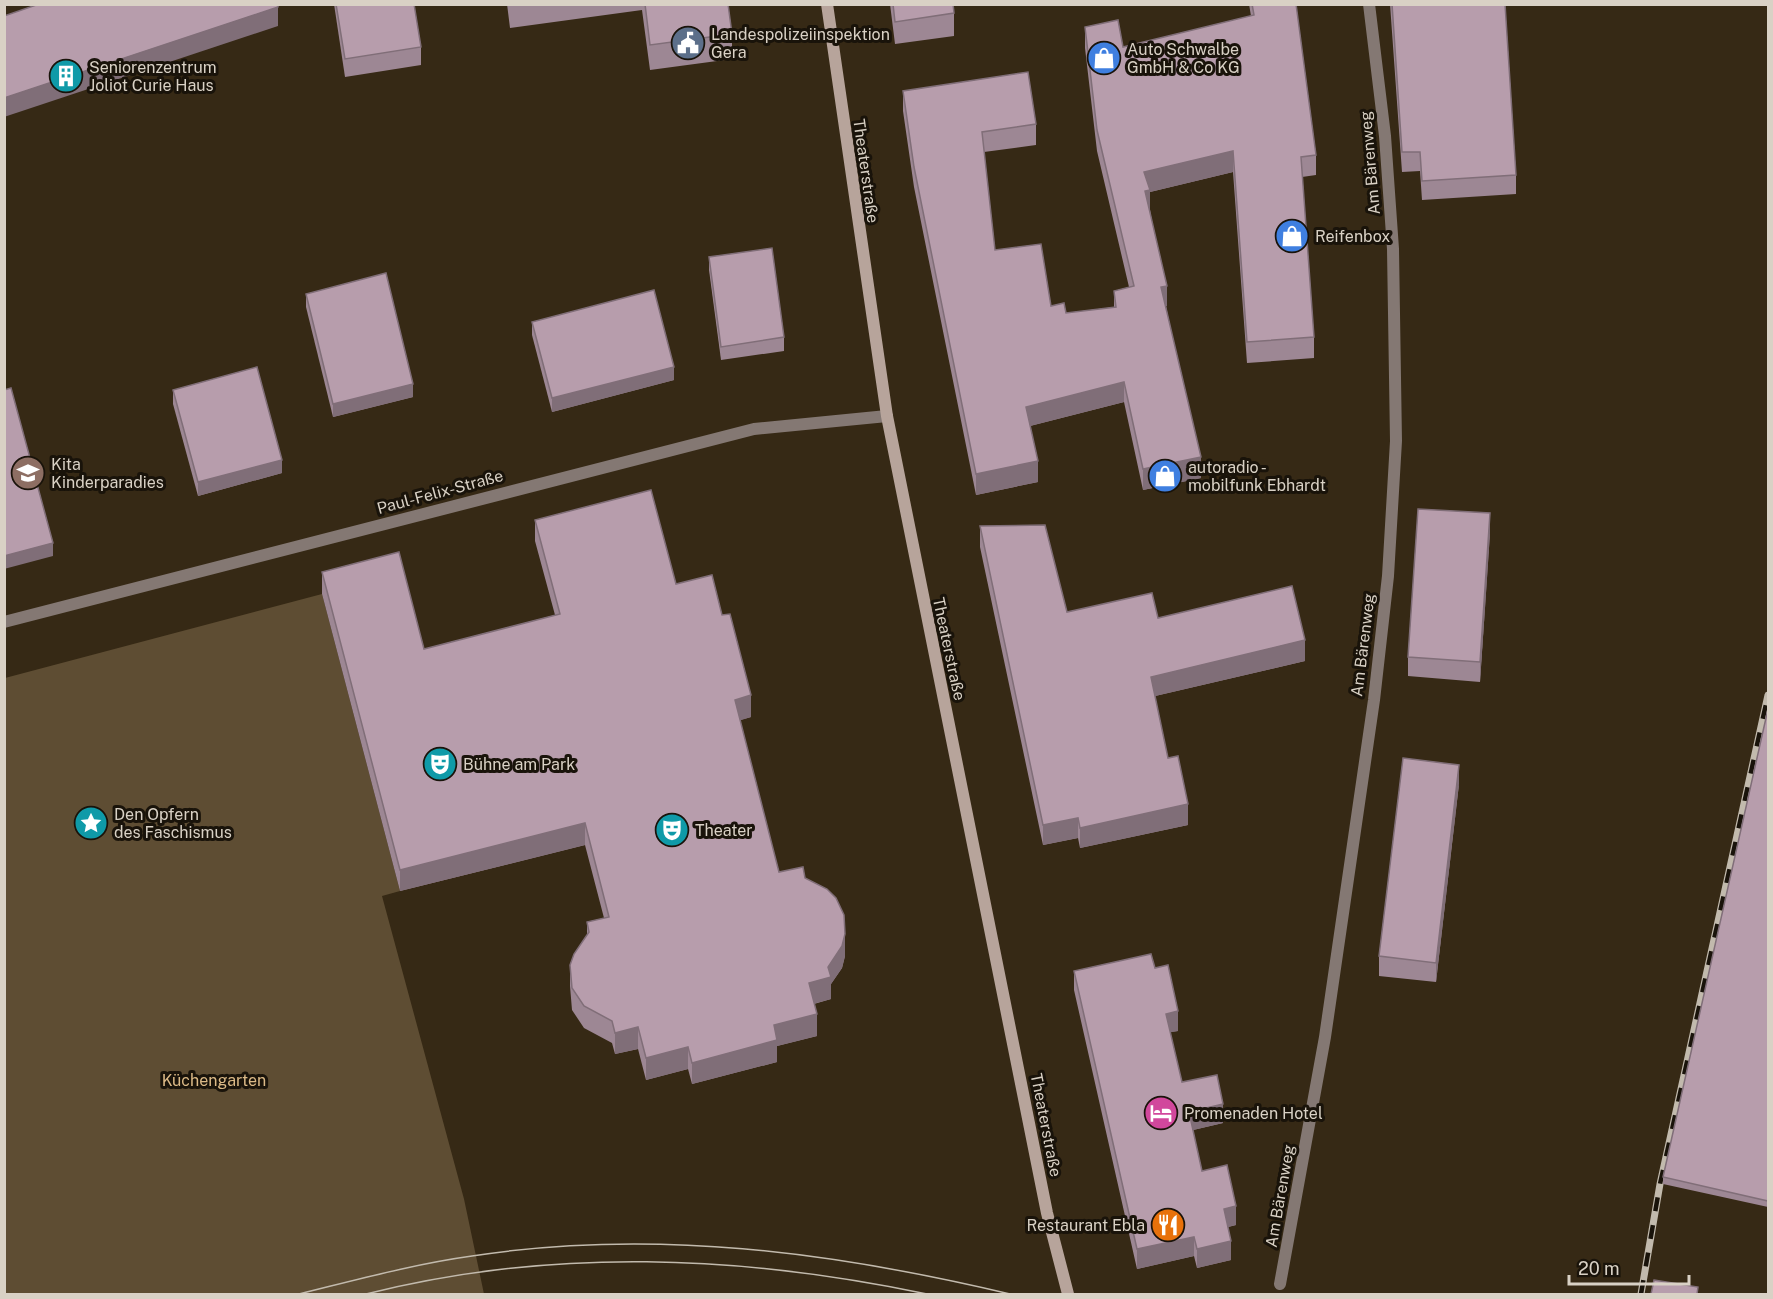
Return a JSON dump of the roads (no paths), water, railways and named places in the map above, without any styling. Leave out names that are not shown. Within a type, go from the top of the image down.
[{"type":"main road","name":"Theaterstraße","points":[[827,4],[887,416],[1047,1213],[1068,1294]]},
{"type":"street","name":"Am Bärenweg","points":[[1281,1284],[1325,1037],[1374,699],[1388,576],[1396,441],[1393,249],[1384,136],[1369,4]]},
{"type":"street","name":"Paul-Felix-Straße","points":[[4,622],[754,429],[887,416]]},
{"type":"tram line","points":[[299,1294],[450,1259],[540,1248],[608,1244],[743,1249],[810,1256],[877,1266],[1010,1294]]},
{"type":"tram line","points":[[366,1294],[436,1279],[506,1269],[576,1263],[646,1262],[717,1264],[787,1271],[927,1294]]},
{"type":"railway","points":[[1641,1294],[1660,1184],[1768,695]]},
{"type":"place","name":"Landespolizeiinspektion Gera","points":[[688,43]]},
{"type":"place","name":"Auto Schwalbe GmbH & Co KG","points":[[1104,58]]},
{"type":"place","name":"Seniorenzentrum Joliot Curie Haus","points":[[66,76]]},
{"type":"place","name":"Reifenbox","points":[[1292,236]]},
{"type":"place","name":"Kita Kinderparadies","points":[[28,473]]},
{"type":"place","name":"autoradio - mobilfunk Ebhardt","points":[[1165,476]]},
{"type":"place","name":"Bühne am Park","points":[[440,764]]},
{"type":"place","name":"Den Opfern des Faschismus","points":[[91,823]]},
{"type":"place","name":"Theater","points":[[672,830]]},
{"type":"place","name":"Promenaden Hotel","points":[[1161,1113]]},
{"type":"place","name":"Restaurant Ebla","points":[[1168,1225]]},
{"type":"park label","name":"Küchengarten","points":[[214,1080]]}]
